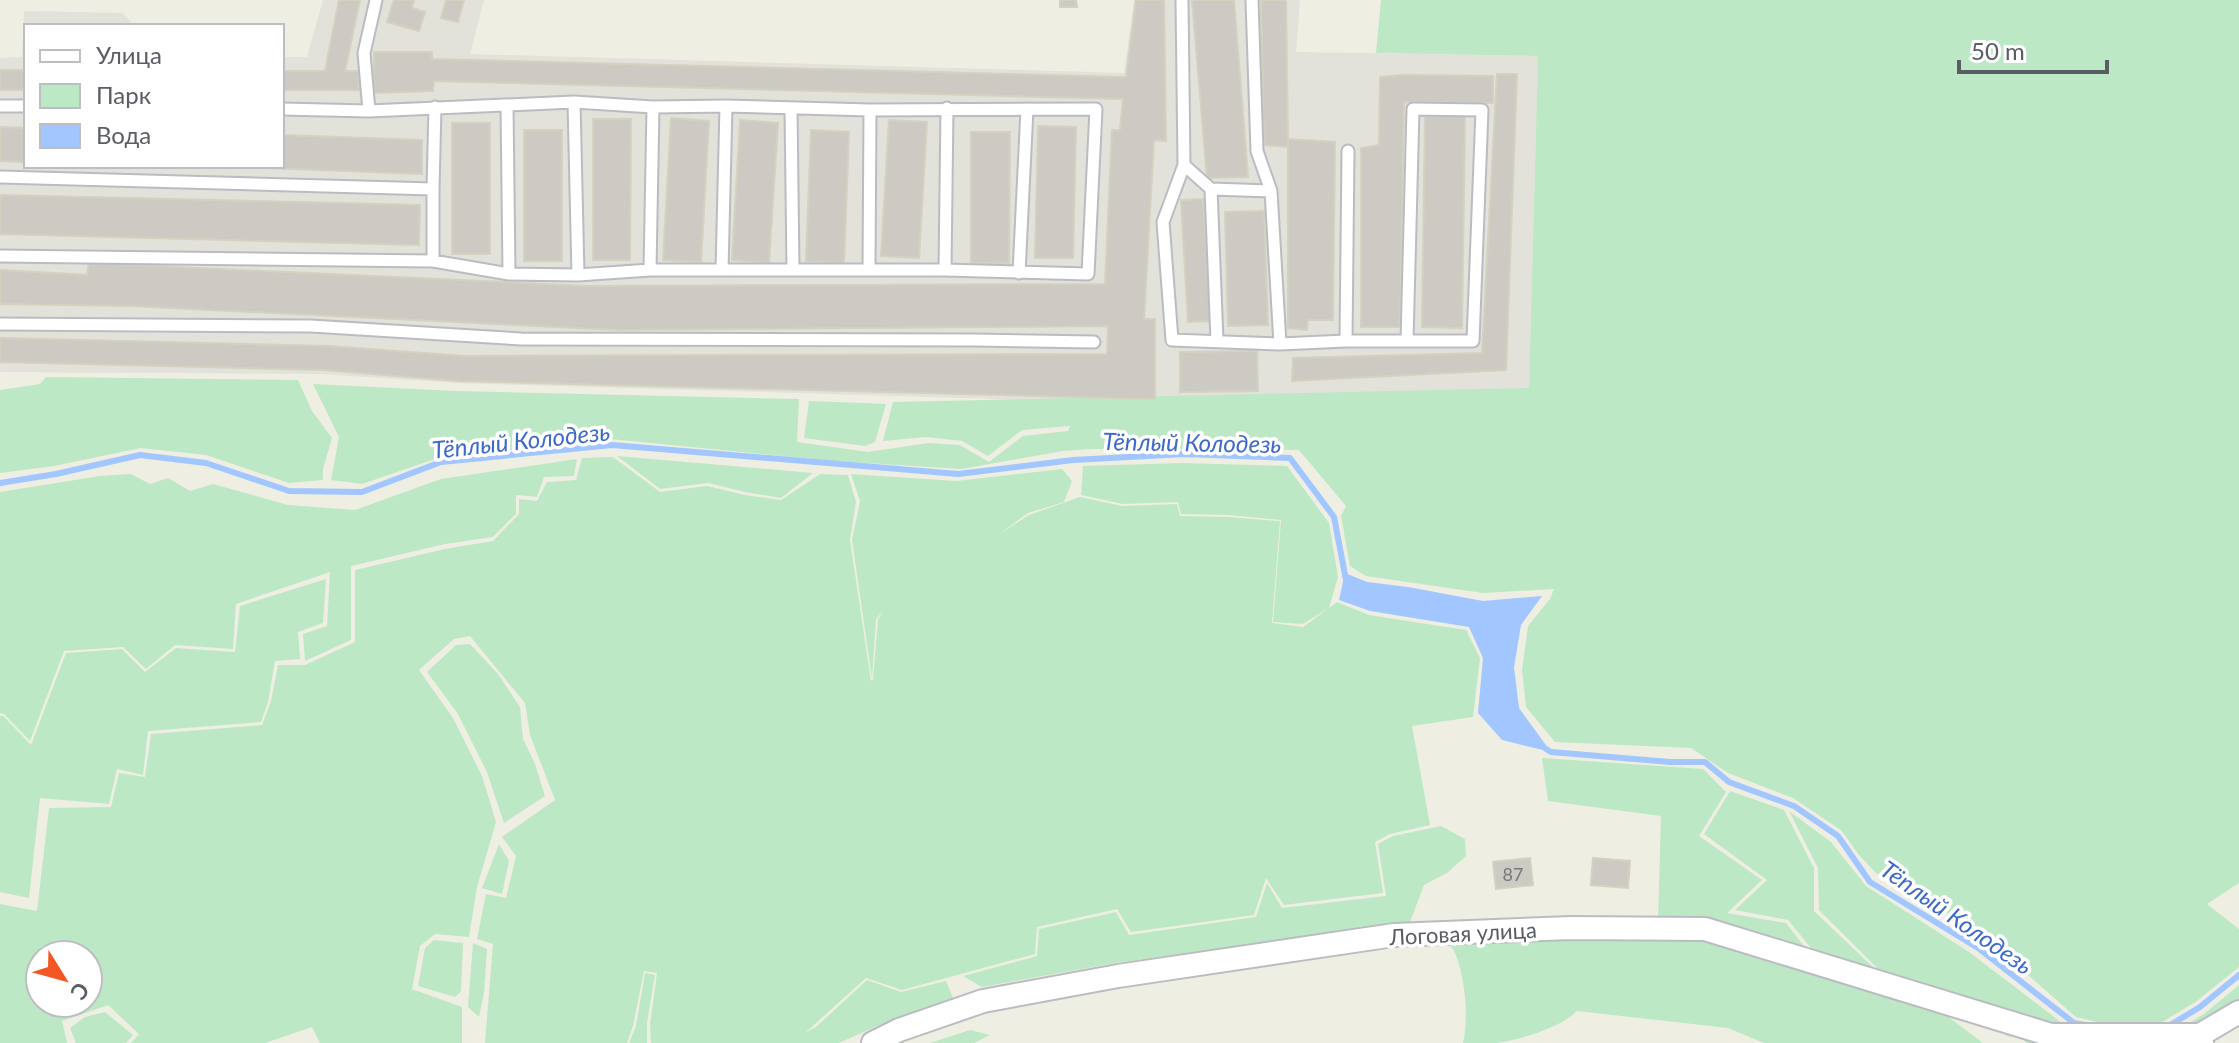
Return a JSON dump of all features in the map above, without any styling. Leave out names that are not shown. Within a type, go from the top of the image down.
[{"type":"street","name":"Логовая улица","points":[[873,1043],[899,1030],[983,1001],[1118,976],[1394,935],[1571,928],[1705,929],[2051,1035],[2195,1038]]},
{"type":"street","points":[[2195,1038],[2239,1012]]},
{"type":"lane","points":[[369,111],[364,53],[376,0]]},
{"type":"lane","points":[[1182,0],[1184,165],[1163,222],[1172,340],[1280,344],[1473,341],[1482,110],[1413,109],[1407,341]]},
{"type":"lane","points":[[1252,0],[1257,151],[1271,191],[1280,344]]},
{"type":"lane","points":[[0,256],[433,261],[509,274],[578,275],[650,270],[945,270],[1088,274],[1096,109],[870,110],[653,107],[574,102],[369,111],[284,109]]},
{"type":"lane","points":[[574,102],[578,275]]},
{"type":"lane","points":[[507,105],[509,274]]},
{"type":"lane","points":[[0,106],[24,106]]},
{"type":"lane","points":[[722,270],[726,106]]},
{"type":"lane","points":[[433,261],[435,107]]},
{"type":"lane","points":[[650,270],[653,107]]},
{"type":"lane","points":[[791,108],[793,270]]},
{"type":"lane","points":[[945,270],[947,108]]},
{"type":"lane","points":[[1019,273],[1027,109]]},
{"type":"lane","points":[[869,270],[870,110]]},
{"type":"lane","points":[[1346,341],[1348,151]]},
{"type":"lane","points":[[1184,165],[1211,189],[1271,191]]},
{"type":"lane","points":[[0,177],[433,189]]},
{"type":"lane","points":[[1211,189],[1217,341]]},
{"type":"lane","points":[[0,324],[311,326],[521,339],[1094,342]]},
{"type":"shaded area","points":[[323,0],[484,0],[470,54],[1124,73],[1134,0],[1300,0],[1296,52],[1538,56],[1529,388],[1166,404],[457,383],[321,374],[0,372],[0,58],[22,57],[24,11],[123,13],[132,24],[24,24],[24,168],[284,168],[284,57],[307,57]]},
{"type":"green space","points":[[1381,0],[2239,0],[2239,883],[2207,904],[2239,929],[2239,967],[2197,1001],[2144,1033],[2076,1017],[1956,918],[1876,873],[1841,830],[1793,798],[1728,773],[1691,748],[1555,742],[1526,707],[1522,670],[1528,626],[1550,599],[1554,589],[1483,593],[1366,576],[1350,566],[1341,516],[1346,506],[1299,450],[1091,449],[961,469],[834,461],[610,439],[438,458],[362,484],[331,480],[339,437],[313,384],[455,391],[799,399],[797,442],[868,452],[928,443],[960,445],[989,462],[1023,436],[1068,431],[1070,426],[1022,430],[988,456],[962,441],[926,437],[883,441],[893,402],[1529,388],[1538,56],[1376,53]]},
{"type":"green space","points":[[46,377],[298,380],[312,411],[332,438],[323,480],[289,483],[206,455],[141,448],[54,466],[0,473],[0,390],[40,384]]},
{"type":"green space","points":[[809,401],[886,404],[875,442],[865,446],[804,438]]},
{"type":"green space","points":[[617,456],[813,473],[781,498],[708,483],[660,489]]},
{"type":"green space","points":[[613,457],[660,492],[707,486],[781,500],[820,474],[848,475],[856,502],[850,540],[871,681],[873,679],[878,619],[884,610],[876,619],[872,679],[852,540],[860,501],[851,474],[956,481],[1062,469],[1072,481],[1064,502],[1028,513],[998,535],[1029,515],[1080,497],[1122,506],[1177,504],[1180,516],[1280,521],[1272,623],[1303,627],[1337,602],[1369,615],[1466,630],[1480,658],[1473,717],[1412,726],[1430,825],[1390,834],[1375,842],[1383,893],[1284,905],[1266,878],[1254,915],[1131,932],[1117,909],[1037,927],[1035,954],[902,990],[866,978],[805,1033],[816,1027],[867,980],[901,992],[946,981],[954,1000],[886,1022],[839,1043],[651,1043],[650,1024],[657,973],[644,971],[627,1043],[485,1043],[493,944],[477,939],[486,894],[506,898],[516,856],[502,837],[555,800],[530,735],[525,703],[470,636],[454,639],[419,670],[453,718],[482,776],[496,822],[477,887],[469,937],[435,934],[420,946],[412,989],[462,1007],[462,1043],[320,1043],[312,1027],[265,1043],[131,1043],[139,1034],[108,1005],[104,1006],[104,939],[24,939],[24,1019],[68,1019],[62,1021],[67,1043],[0,1043],[0,904],[37,911],[49,808],[111,807],[119,773],[145,777],[151,734],[262,725],[271,701],[278,665],[305,665],[355,642],[355,570],[493,541],[519,514],[519,499],[537,501],[547,482],[576,480],[582,458]]},
{"type":"green space","points":[[577,459],[574,476],[544,477],[537,497],[516,495],[516,514],[493,537],[445,544],[351,566],[351,640],[305,661],[303,634],[327,626],[330,572],[236,604],[233,649],[175,645],[146,669],[123,647],[64,651],[30,741],[0,713],[0,492],[131,474],[150,484],[168,478],[190,491],[213,484],[288,505],[355,510],[441,479]]},
{"type":"green space","points":[[1182,463],[1287,466],[1329,523],[1338,577],[1329,608],[1303,624],[1273,622],[1281,520],[1181,514],[1178,502],[1123,504],[1081,495],[1083,466]]},
{"type":"green space","points":[[326,579],[323,623],[298,632],[300,659],[275,661],[261,722],[148,731],[143,775],[117,769],[109,804],[40,798],[29,898],[0,892],[0,716],[31,745],[66,653],[122,649],[145,672],[176,648],[235,652],[240,606]]},
{"type":"green space","points":[[470,644],[498,674],[520,707],[523,739],[545,796],[504,823],[487,772],[458,714],[427,672],[456,645]]},
{"type":"green space","points":[[1542,758],[1703,769],[1726,792],[1699,836],[1762,880],[1727,913],[1786,923],[1810,954],[1658,920],[1661,816],[1548,801]]},
{"type":"green space","points":[[1730,791],[1784,810],[1814,868],[1814,911],[1875,969],[1816,954],[1788,920],[1735,910],[1767,880],[1704,834]]},
{"type":"green space","points":[[1789,811],[1831,842],[1866,886],[1969,952],[2066,1026],[2068,1043],[2026,1043],[2022,1038],[2007,1036],[1947,991],[1879,970],[1819,910],[1818,868]]},
{"type":"green space","points":[[1441,826],[1465,839],[1466,856],[1447,873],[1424,885],[1410,922],[1115,963],[982,987],[963,976],[1037,956],[1039,929],[1116,912],[1129,935],[1256,917],[1267,883],[1282,908],[1386,896],[1378,844],[1393,836]]},
{"type":"green space","points":[[499,844],[509,861],[502,894],[482,888]]},
{"type":"green space","points":[[1659,934],[1705,935],[1930,1003],[1983,1043],[1764,1043],[1728,1028],[1577,1011],[1561,1023],[1527,1036],[1495,1043],[1463,1043],[1466,1010],[1464,985],[1455,953],[1443,937],[1618,937],[1634,941]]},
{"type":"green space","points":[[434,940],[463,943],[461,991],[455,997],[418,986],[425,948]]},
{"type":"green space","points":[[473,943],[487,949],[479,1017],[468,1007]]},
{"type":"green space","points":[[645,973],[655,975],[647,1043],[629,1043],[636,1026]]},
{"type":"green space","points":[[2239,985],[2239,1001],[2213,1020],[2156,1043],[2204,1014]]},
{"type":"green space","points":[[104,1012],[133,1035],[126,1043],[76,1043],[70,1028],[82,1019],[104,1019]]},
{"type":"green space","points":[[970,1030],[990,1035],[974,1043],[930,1043]]},
{"type":"water","points":[[1345,573],[1367,582],[1483,601],[1542,596],[1521,625],[1514,667],[1519,708],[1551,752],[1502,740],[1478,713],[1483,658],[1469,627],[1370,611],[1339,600]]},
{"type":"building","points":[[339,0],[360,0],[345,71],[359,71],[359,90],[284,90],[284,71],[325,71]]},
{"type":"building","points":[[394,0],[414,0],[412,8],[425,12],[419,31],[387,22]]},
{"type":"building","points":[[446,0],[464,0],[458,22],[441,18]]},
{"type":"building","points":[[1060,0],[1076,0],[1077,7],[1060,7]]},
{"type":"building","points":[[1136,0],[1164,0],[1166,141],[1154,140],[1144,319],[1155,319],[1155,399],[459,381],[323,370],[0,362],[0,338],[329,346],[464,356],[1107,354],[1108,326],[617,330],[131,306],[0,304],[0,270],[87,275],[89,263],[589,286],[1105,284],[1112,130],[1120,130],[1123,99],[434,81],[433,91],[374,93],[374,52],[432,52],[432,59],[1126,77]]},
{"type":"building","points":[[1192,0],[1234,0],[1248,177],[1207,178]]},
{"type":"building","points":[[1261,0],[1286,0],[1288,147],[1264,145]]},
{"type":"building","points":[[0,70],[24,70],[24,90],[0,90]]},
{"type":"building","points":[[1497,74],[1517,74],[1506,370],[1292,381],[1293,358],[1482,353]]},
{"type":"building","points":[[1493,76],[1493,103],[1404,102],[1400,327],[1361,327],[1361,148],[1379,145],[1380,77]]},
{"type":"building","points":[[1425,116],[1465,116],[1462,328],[1422,327]]},
{"type":"building","points":[[671,118],[709,121],[701,262],[663,260]]},
{"type":"building","points":[[593,119],[631,119],[630,260],[593,260]]},
{"type":"building","points":[[740,120],[778,123],[769,263],[732,260]]},
{"type":"building","points":[[889,120],[927,122],[919,258],[881,256]]},
{"type":"building","points":[[452,123],[490,123],[490,254],[452,254]]},
{"type":"building","points":[[1038,126],[1076,127],[1073,258],[1035,258]]},
{"type":"building","points":[[0,127],[24,128],[24,162],[0,161]]},
{"type":"building","points":[[524,130],[562,130],[562,261],[524,261]]},
{"type":"building","points":[[811,130],[849,132],[844,263],[806,261]]},
{"type":"building","points":[[971,132],[1010,132],[1009,263],[971,263]]},
{"type":"building","points":[[284,135],[422,140],[422,174],[268,168],[284,168]]},
{"type":"building","points":[[1288,139],[1335,142],[1333,320],[1308,320],[1307,330],[1288,328]]},
{"type":"building","points":[[0,195],[420,205],[419,245],[0,234]]},
{"type":"building","points":[[1203,199],[1211,321],[1188,322],[1181,200]]},
{"type":"building","points":[[1264,211],[1268,325],[1228,326],[1225,212]]},
{"type":"building","points":[[1257,351],[1258,391],[1180,392],[1180,352]]},
{"type":"building","points":[[1530,858],[1533,885],[1496,889],[1493,862]]},
{"type":"building","points":[[1593,858],[1630,861],[1628,888],[1591,885]]},
{"type":"waterway","name":"Тёплый Колодезь","points":[[0,483],[140,455],[206,463],[289,491],[362,492],[441,462],[612,445],[958,474],[1073,460],[1185,454],[1290,458],[1334,517],[1346,580]]},
{"type":"waterway","name":"Тёплый Колодезь","points":[[1546,749],[1551,752],[1670,762],[1705,762],[1729,782],[1794,806],[1838,836],[1870,882],[1978,948],[2074,1023],[2085,1025]]},
{"type":"waterway","name":"Тёплый Колодезь","points":[[2167,1027],[2200,1007],[2239,975]]}]
